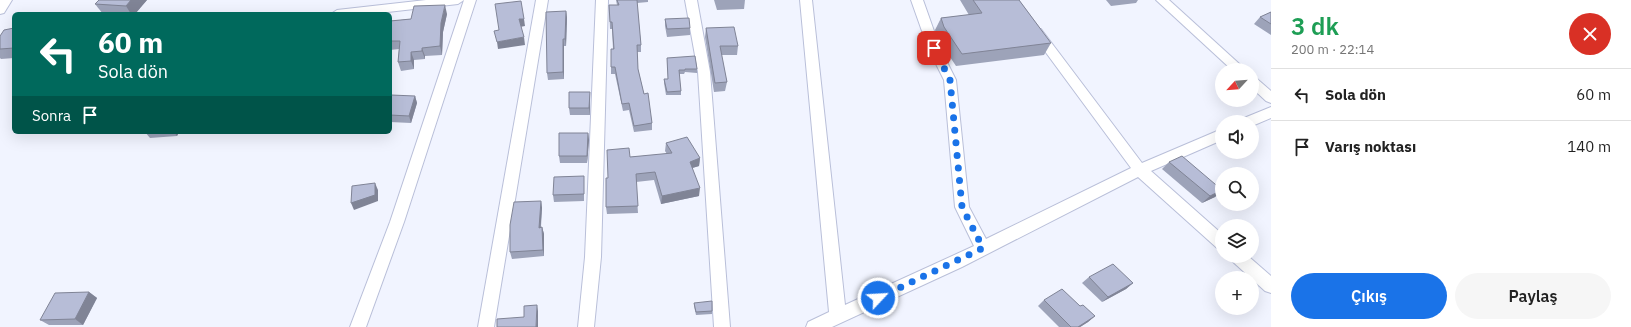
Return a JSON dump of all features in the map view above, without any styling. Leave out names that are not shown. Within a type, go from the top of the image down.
[{"type":"street","points":[[0,10],[6,0]]},
{"type":"street","points":[[354,12],[458,0]]},
{"type":"street","points":[[358,327],[397,222],[470,0]]},
{"type":"street","points":[[486,327],[542,0]]},
{"type":"street","points":[[586,327],[593,257],[602,0]]},
{"type":"street","points":[[690,0],[704,72],[722,327]]},
{"type":"street","points":[[806,0],[838,316]]},
{"type":"street","points":[[917,0],[934,48],[950,80],[962,207],[983,248]]},
{"type":"street","points":[[1162,0],[1232,63]]},
{"type":"street","points":[[1027,19],[1140,170],[1215,237]]},
{"type":"street","points":[[1259,87],[1271,98]]},
{"type":"street","points":[[1259,117],[1271,112]]},
{"type":"street","points":[[814,327],[983,248],[1140,170],[1215,137]]},
{"type":"street","points":[[1244,263],[1271,286]]},
{"type":"building","points":[[99,0],[131,0],[126,6],[95,4]]},
{"type":"building","points":[[617,0],[637,0],[641,45],[637,45],[638,69],[644,94],[648,93],[652,123],[634,126],[629,103],[622,104],[615,67],[611,67],[611,49],[614,49],[609,5],[619,5]]},
{"type":"building","points":[[973,0],[1019,0],[1051,43],[962,54],[944,27],[941,18],[982,13]]},
{"type":"building","points":[[521,1],[524,19],[519,19],[524,37],[497,42],[494,31],[499,30],[495,4]]},
{"type":"building","points":[[445,5],[441,23],[440,46],[422,48],[422,51],[411,52],[411,61],[398,62],[400,41],[392,41],[392,21],[411,19],[414,6]]},
{"type":"building","points":[[566,11],[565,39],[563,39],[563,72],[547,73],[546,12]]},
{"type":"building","points":[[1271,12],[1271,24],[1260,17]]},
{"type":"building","points":[[689,18],[690,28],[667,29],[665,19]]},
{"type":"building","points":[[734,27],[738,46],[720,46],[727,82],[715,83],[706,28]]},
{"type":"building","points":[[12,28],[12,48],[0,49],[0,36],[4,30]]},
{"type":"building","points":[[695,56],[697,69],[679,70],[681,91],[667,92],[664,79],[668,79],[667,58]]},
{"type":"building","points":[[569,92],[590,92],[589,108],[569,108]]},
{"type":"building","points":[[392,95],[415,96],[409,116],[392,115]]},
{"type":"building","points":[[559,133],[588,133],[587,156],[559,156]]},
{"type":"building","points":[[687,137],[700,158],[690,162],[700,188],[662,196],[655,172],[636,174],[638,206],[606,207],[606,178],[608,178],[607,150],[629,148],[630,157],[672,153],[666,143]]},
{"type":"building","points":[[1182,156],[1215,184],[1215,194],[1210,196],[1169,162]]},
{"type":"building","points":[[584,176],[584,194],[553,195],[554,177]]},
{"type":"building","points":[[375,183],[375,195],[351,203],[352,186]]},
{"type":"building","points":[[541,201],[539,228],[542,227],[543,250],[510,252],[510,225],[514,202]]},
{"type":"building","points":[[1113,264],[1133,283],[1108,297],[1089,277]]},
{"type":"building","points":[[1062,289],[1080,306],[1083,305],[1095,316],[1078,327],[1071,327],[1044,300]]},
{"type":"building","points":[[89,292],[75,319],[40,320],[55,293]]},
{"type":"building","points":[[712,301],[712,311],[696,312],[694,303]]},
{"type":"building","points":[[537,305],[536,327],[497,327],[497,319],[524,317],[524,306]]},
{"type":"route","points":[[878,298],[983,248],[962,207],[950,80],[934,48]]}]
